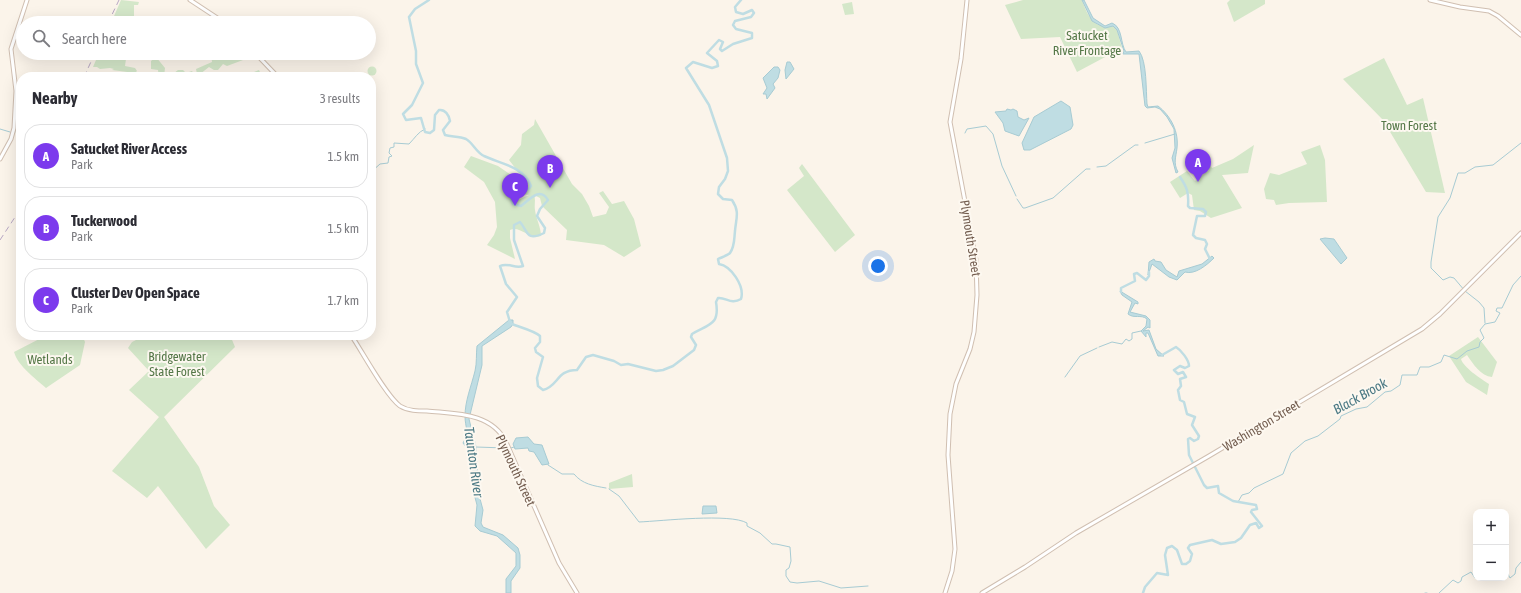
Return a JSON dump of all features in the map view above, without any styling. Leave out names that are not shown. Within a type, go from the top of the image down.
[{"type":"main road","points":[[22,16],[27,0]]},
{"type":"main road","points":[[190,0],[214,16]]},
{"type":"main road","name":"Plymouth Street","points":[[945,593],[952,571],[955,549],[948,455],[950,414],[957,380],[973,337],[977,295],[976,257],[950,122],[961,59],[967,0]]},
{"type":"main road","points":[[1430,0],[1466,8],[1489,11],[1498,16],[1521,35]]},
{"type":"main road","points":[[0,159],[11,139],[14,125],[16,91],[11,48],[16,33]]},
{"type":"main road","points":[[262,60],[273,72]]},
{"type":"main road","name":"Washington Street","points":[[982,593],[1025,567],[1076,532],[1422,329],[1464,290],[1521,233]]},
{"type":"main road","name":"Plymouth Street","points":[[354,340],[387,391],[401,406],[412,410],[470,416],[492,425],[503,437],[559,563],[577,593]]},
{"type":"green space","points":[[121,0],[139,2],[138,5],[134,5],[134,16],[114,16]]},
{"type":"green space","name":"Satucket River Frontage","points":[[1023,0],[1082,0],[1089,16],[1096,24],[1101,26],[1113,26],[1117,30],[1122,48],[1077,72],[1060,37],[1021,39],[1005,5]]},
{"type":"green space","points":[[1230,0],[1265,0],[1265,4],[1234,22],[1227,3]]},
{"type":"green space","points":[[852,2],[854,14],[845,15],[842,4]]},
{"type":"green space","name":"Town Forest","points":[[1384,58],[1407,105],[1423,98],[1445,193],[1426,192],[1383,120],[1343,79]]},
{"type":"green space","points":[[96,60],[126,60],[125,66],[135,68],[137,71],[127,72],[112,70],[114,69],[110,68],[100,69],[93,67]]},
{"type":"green space","points":[[158,60],[165,68],[165,72],[158,72],[158,70],[151,69],[151,61]]},
{"type":"green space","points":[[212,60],[243,60],[227,66],[223,64],[218,70],[214,70],[209,67],[203,72],[197,72],[196,69],[212,62]]},
{"type":"green space","points":[[372,66],[376,69],[376,73],[367,71]]},
{"type":"green space","points":[[178,70],[183,70],[185,72],[175,72]]},
{"type":"green space","points":[[535,119],[572,184],[582,194],[593,217],[606,214],[609,207],[599,193],[603,191],[612,204],[624,201],[634,219],[641,246],[624,257],[604,245],[566,240],[567,230],[542,206],[540,198],[534,195],[535,208],[541,236],[532,236],[517,229],[510,230],[510,238],[515,259],[487,245],[494,235],[497,227],[495,202],[484,182],[464,167],[471,156],[498,166],[521,182],[512,197],[516,201],[529,195],[521,194],[521,190],[527,183],[509,160],[521,145],[522,134],[534,125]]},
{"type":"green space","points":[[1254,145],[1248,173],[1222,175],[1242,208],[1211,218],[1200,211],[1194,210],[1192,195],[1188,193],[1180,198],[1170,182],[1187,171],[1195,181],[1209,170],[1201,159],[1204,157],[1212,168],[1233,159]]},
{"type":"green space","points":[[1320,145],[1325,160],[1327,202],[1289,203],[1276,205],[1274,200],[1266,199],[1264,189],[1270,173],[1279,175],[1307,164],[1301,152]]},
{"type":"green space","points":[[802,164],[855,235],[835,252],[787,190],[804,176],[799,168]]},
{"type":"green space","points":[[1478,337],[1497,362],[1492,377],[1481,372],[1467,355],[1461,359],[1469,369],[1489,384],[1487,395],[1466,382],[1449,356]]},
{"type":"green space","name":"Wetlands","points":[[37,340],[84,340],[85,342],[80,365],[46,388],[23,367],[14,352]]},
{"type":"green space","name":"Bridgewater State Forest","points":[[136,340],[232,340],[235,347],[164,417],[199,467],[214,506],[230,525],[206,549],[158,486],[147,498],[112,471],[159,417],[129,390],[149,371],[128,348],[132,342]]},
{"type":"green space","points":[[632,474],[633,487],[609,489],[609,483]]},
{"type":"water","points":[[1082,0],[1084,0],[1093,18],[1105,26],[1112,23],[1116,25],[1120,32],[1126,52],[1139,51],[1142,56],[1145,69],[1148,107],[1158,106],[1163,110],[1170,119],[1177,136],[1175,163],[1178,172],[1176,173],[1172,158],[1175,148],[1174,129],[1160,109],[1155,107],[1147,108],[1145,106],[1139,54],[1123,54],[1124,51],[1117,30],[1113,26],[1105,28],[1092,21]]},
{"type":"water","points":[[787,62],[790,62],[794,69],[786,79],[785,70]]},
{"type":"water","points":[[774,67],[778,67],[780,70],[778,78],[773,84],[775,88],[767,99],[766,94],[763,94],[767,88],[763,78]]},
{"type":"water","points":[[1061,101],[1070,107],[1073,125],[1071,129],[1030,150],[1024,150],[1022,143],[1034,117]]},
{"type":"water","points":[[1007,109],[1017,111],[1018,117],[1024,120],[1029,118],[1019,136],[1005,131],[1003,123],[995,112],[1006,111]]},
{"type":"water","points":[[1320,239],[1334,239],[1347,258],[1341,264]]},
{"type":"water","points":[[1212,256],[1214,258],[1197,271],[1189,273],[1185,272],[1177,280],[1169,277],[1152,264],[1148,275],[1149,262],[1154,259],[1155,261],[1161,262],[1166,270],[1177,277],[1179,271],[1202,264]]},
{"type":"water","points":[[1120,291],[1138,302],[1138,304],[1135,303],[1130,312],[1146,316],[1150,320],[1150,328],[1148,327],[1143,331],[1149,330],[1156,349],[1164,356],[1158,356],[1148,333],[1146,333],[1146,337],[1141,331],[1146,326],[1147,319],[1128,314],[1132,302],[1122,295]]},
{"type":"water","name":"Taunton River","points":[[509,320],[513,320],[511,327],[482,346],[482,365],[469,419],[476,447],[479,495],[483,510],[481,523],[483,527],[503,535],[518,548],[520,555],[520,568],[511,581],[511,593],[506,593],[506,579],[516,566],[516,553],[497,536],[480,531],[475,526],[477,505],[473,490],[470,452],[463,443],[467,433],[465,416],[466,405],[476,368],[477,346]]},
{"type":"water","points":[[528,437],[534,444],[542,445],[549,464],[542,465],[534,452],[529,451],[528,448],[515,449],[513,444],[516,438]]},
{"type":"water","points":[[703,506],[716,506],[717,513],[702,514]]},
{"type":"waterway","points":[[429,0],[415,9],[409,17],[416,51],[416,64],[423,83],[412,105],[403,114],[406,120],[421,118],[425,132],[430,133],[434,130],[435,115],[439,110],[445,111],[450,121],[443,130],[445,135],[466,139],[484,156],[511,166],[523,174],[527,179],[531,186],[529,189],[513,197],[511,200],[513,204],[521,206],[538,194],[542,194],[548,200],[540,209],[537,216],[545,228],[544,233],[531,236],[526,232],[520,222],[514,225],[514,240],[523,266],[500,266],[506,284],[517,297],[507,312],[510,322]]},
{"type":"waterway","points":[[512,324],[540,336],[540,342],[535,348],[536,352],[543,357],[537,378],[538,386],[543,390],[552,385],[561,375],[577,370],[586,357],[593,355],[614,361],[621,365],[628,364],[656,371],[673,366],[694,350],[696,345],[691,337],[692,334],[708,326],[715,320],[717,310],[716,302],[718,298],[731,301],[741,299],[741,288],[736,277],[728,268],[719,264],[718,259],[730,253],[733,248],[737,219],[736,208],[732,200],[723,199],[718,194],[719,187],[725,179],[728,171],[727,158],[709,105],[686,68],[693,62],[712,68],[718,66],[717,61],[707,53],[719,40],[723,42],[720,49],[722,51],[733,44],[752,38],[752,33],[736,29],[733,25],[735,21],[751,17],[754,13],[752,10],[743,14],[736,12],[735,7],[741,0]]},
{"type":"waterway","points":[[965,133],[967,129],[986,126],[993,134],[1002,166],[1016,196]]},
{"type":"waterway","points":[[0,129],[10,132]]},
{"type":"waterway","points":[[376,168],[380,164],[388,163],[389,157],[392,156],[389,153],[390,148],[394,147],[394,143],[409,144],[418,133],[425,129]]},
{"type":"waterway","points":[[1145,143],[1175,134]]},
{"type":"waterway","points":[[1485,323],[1484,308],[1479,302],[1465,291],[1454,278],[1450,277],[1443,280],[1431,268],[1438,217],[1450,198],[1458,173],[1465,173],[1475,167],[1493,165],[1521,143]]},
{"type":"waterway","points":[[1097,167],[1106,166],[1135,145],[1138,145]]},
{"type":"waterway","points":[[1017,199],[1023,208],[1025,208],[1053,198],[1086,169],[1090,169]]},
{"type":"waterway","points":[[1180,177],[1187,190],[1188,206],[1190,208],[1203,209],[1206,212],[1205,216],[1197,216],[1193,235],[1196,238],[1205,240],[1207,244],[1205,249],[1210,259]]},
{"type":"waterway","points":[[1121,292],[1121,288],[1135,281],[1134,274],[1137,273],[1146,280],[1149,276],[1149,272]]},
{"type":"waterway","name":"Black Brook","points":[[1238,502],[1242,495],[1249,493],[1254,488],[1283,474],[1291,453],[1305,441],[1318,436],[1340,419],[1341,416],[1356,409],[1367,407],[1385,392],[1391,391],[1400,385],[1402,375],[1417,375],[1420,367],[1429,367],[1441,362],[1444,355],[1457,359],[1467,351],[1479,347],[1480,342],[1484,338],[1480,330],[1485,324],[1495,322],[1500,313],[1496,311],[1497,308],[1502,308],[1513,285],[1521,276]]},
{"type":"waterway","points":[[1099,347],[1112,342],[1122,344],[1126,339],[1129,341],[1132,339],[1132,333],[1141,331]]},
{"type":"waterway","name":"Black Brook","points":[[1143,593],[1145,587],[1157,573],[1168,575],[1165,555],[1167,548],[1172,546],[1177,550],[1182,564],[1186,564],[1190,561],[1192,554],[1188,548],[1190,545],[1212,540],[1221,544],[1235,542],[1241,538],[1250,525],[1256,523],[1259,528],[1262,526],[1251,512],[1252,510],[1257,509],[1256,505],[1233,501],[1219,493],[1218,486],[1207,488],[1204,485],[1189,455],[1188,439],[1190,438],[1194,441],[1198,439],[1199,436],[1192,425],[1195,417],[1187,414],[1184,402],[1180,400],[1178,390],[1181,386],[1180,379],[1186,377],[1183,372],[1178,374],[1174,370],[1180,366],[1185,368],[1189,366],[1189,364],[1184,355],[1176,347],[1162,355]]},
{"type":"waterway","points":[[1065,377],[1080,356],[1097,348]]},
{"type":"waterway","name":"Taunton River","points":[[476,447],[505,448]]},
{"type":"waterway","points":[[548,465],[562,474],[574,474],[584,482],[606,488]]},
{"type":"waterway","points":[[609,489],[619,496],[639,522],[726,518],[747,523],[747,526],[760,533],[772,544],[790,547],[791,561],[789,568],[786,570],[786,576],[790,582],[797,583],[819,581],[841,588],[868,586]]},
{"type":"waterway","points":[[1509,576],[1510,578],[1515,574],[1516,568],[1521,562]]},
{"type":"waterway","points":[[1439,593],[1453,580],[1458,583],[1461,581],[1462,577],[1471,572],[1473,575]]},
{"type":"railway","points":[[111,16],[119,0]]},
{"type":"railway","points":[[86,72],[92,60]]},
{"type":"railway","points":[[0,240],[16,216]]},
{"type":"place","name":"Satucket River Access","points":[[1198,182]]},
{"type":"place","name":"Tuckerwood","points":[[550,188]]},
{"type":"place","name":"Cluster Dev Open Space","points":[[515,206]]}]
